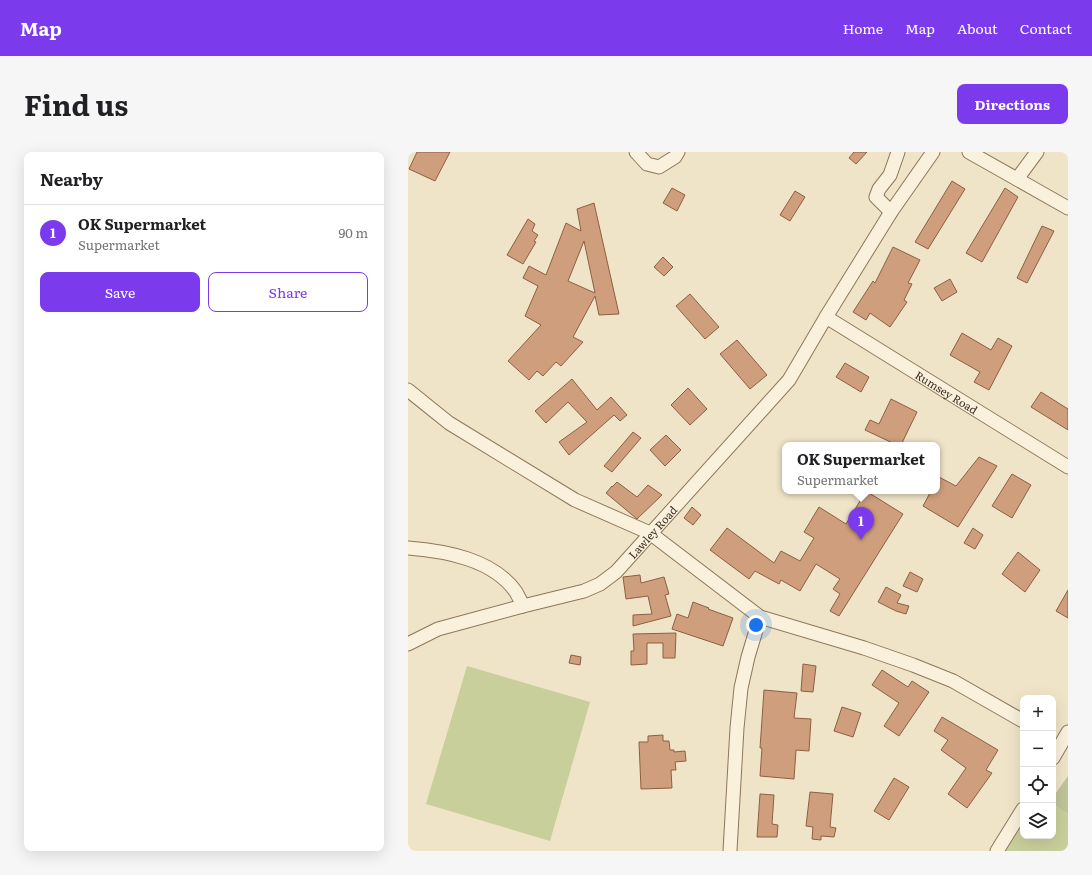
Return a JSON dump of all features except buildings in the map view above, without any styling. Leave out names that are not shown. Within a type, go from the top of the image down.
[{"type":"street","points":[[636,152],[647,164],[659,167],[675,156],[678,152]]},
{"type":"street","points":[[891,212],[876,197],[879,189],[890,175],[898,152]]},
{"type":"street","name":"Lawley Road","points":[[408,644],[438,629],[584,591],[600,584],[616,572],[789,380],[891,212],[933,152]]},
{"type":"street","points":[[969,152],[1068,208]]},
{"type":"street","points":[[1016,179],[1037,152]]},
{"type":"street","name":"Rumsey Road","points":[[826,317],[1068,466]]},
{"type":"street","points":[[408,390],[449,423],[575,500],[650,533],[760,617],[857,646],[912,665],[953,681],[1020,718]]},
{"type":"street","points":[[408,548],[451,553],[476,562],[496,573],[508,584],[516,592],[523,606]]},
{"type":"street","points":[[730,851],[737,728],[741,688],[748,657],[760,617]]},
{"type":"street","points":[[1056,750],[1061,738]]},
{"type":"street","points":[[997,851],[1020,814]]},
{"type":"green space","points":[[467,666],[590,702],[550,841],[426,804]]},
{"type":"green space","points":[[1068,776],[1068,814],[1056,806],[1056,793]]},
{"type":"green space","points":[[1056,806],[1068,814],[1068,851],[997,851],[1020,814],[1020,839],[1056,839]]},
{"type":"place","name":"OK Supermarket","points":[[861,540]]}]
